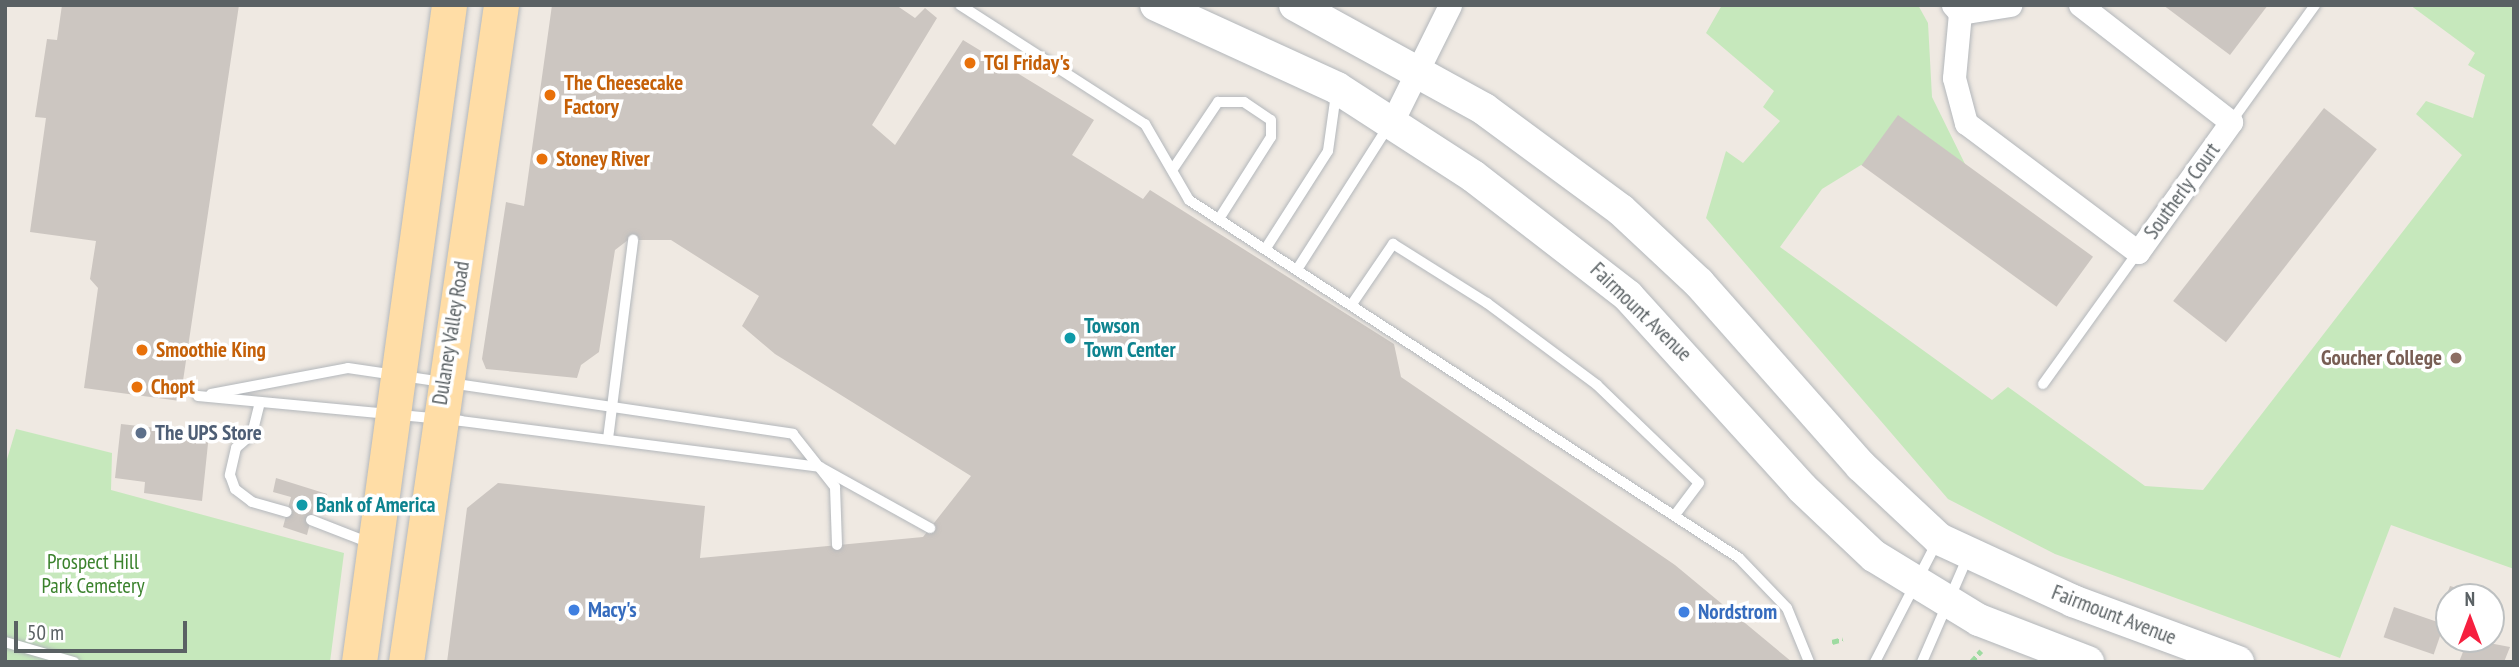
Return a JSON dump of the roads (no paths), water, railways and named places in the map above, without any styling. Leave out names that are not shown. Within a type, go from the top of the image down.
[{"type":"main road","points":[[359,662],[449,5]]},
{"type":"main road","name":"Dulaney Valley Road","points":[[406,662],[438,418],[502,5]]},
{"type":"main road","name":"Fairmount Avenue","points":[[1156,5],[1336,88],[1393,120],[1628,296],[1802,488],[1912,584],[1947,604],[2088,662]]},
{"type":"main road","name":"Fairmount Avenue","points":[[1295,5],[1415,68],[1576,173],[1662,246],[1861,466],[1939,539],[1968,556],[2208,655],[2238,662]]},
{"type":"street","points":[[1393,120],[1415,68],[1450,5]]},
{"type":"street","name":"Southerly Court","points":[[2010,5],[1957,9],[1954,78],[1966,123],[2138,252],[2231,122],[2080,5]]},
{"type":"lane","points":[[960,5],[1144,124],[1189,200],[1298,268],[1675,515],[1775,590],[1809,662]]},
{"type":"lane","points":[[2231,122],[2315,5]]},
{"type":"lane","points":[[1266,248],[1328,151],[1336,88]]},
{"type":"lane","points":[[1173,169],[1218,102],[1244,102],[1271,120],[1271,137],[1219,219]]},
{"type":"lane","points":[[1298,268],[1393,120]]},
{"type":"lane","points":[[608,439],[633,240]]},
{"type":"lane","points":[[1352,304],[1393,244],[1487,303],[1597,385],[1699,483],[1675,515]]},
{"type":"lane","points":[[2043,384],[2138,252]]},
{"type":"lane","points":[[837,545],[835,487],[820,467],[793,434],[348,368],[198,396],[438,418],[820,467],[930,528]]},
{"type":"lane","points":[[260,402],[252,434],[236,448],[230,475],[235,489],[253,502],[287,512]]},
{"type":"lane","points":[[311,520],[375,545]]},
{"type":"lane","points":[[1875,662],[1912,584],[1939,539]]},
{"type":"lane","points":[[1922,662],[1968,556]]},
{"type":"lane","points":[[5,642],[74,662]]},
{"type":"place","name":"TGI Friday's","points":[[970,63]]},
{"type":"place","name":"The Cheesecake Factory","points":[[550,95]]},
{"type":"place","name":"Stoney River","points":[[542,159]]},
{"type":"place","name":"Towson Town Center","points":[[1070,338]]},
{"type":"place","name":"Smoothie King","points":[[142,350]]},
{"type":"place","name":"Goucher College","points":[[2456,358]]},
{"type":"place","name":"Chopt","points":[[137,387]]},
{"type":"place","name":"The UPS Store","points":[[141,433]]},
{"type":"place","name":"Bank of America","points":[[302,505]]},
{"type":"place","name":"Macy's","points":[[574,610]]},
{"type":"place","name":"Nordstrom","points":[[1684,612]]},
{"type":"park label","name":"Prospect Hill Park Cemetery","points":[[93,574]]}]
